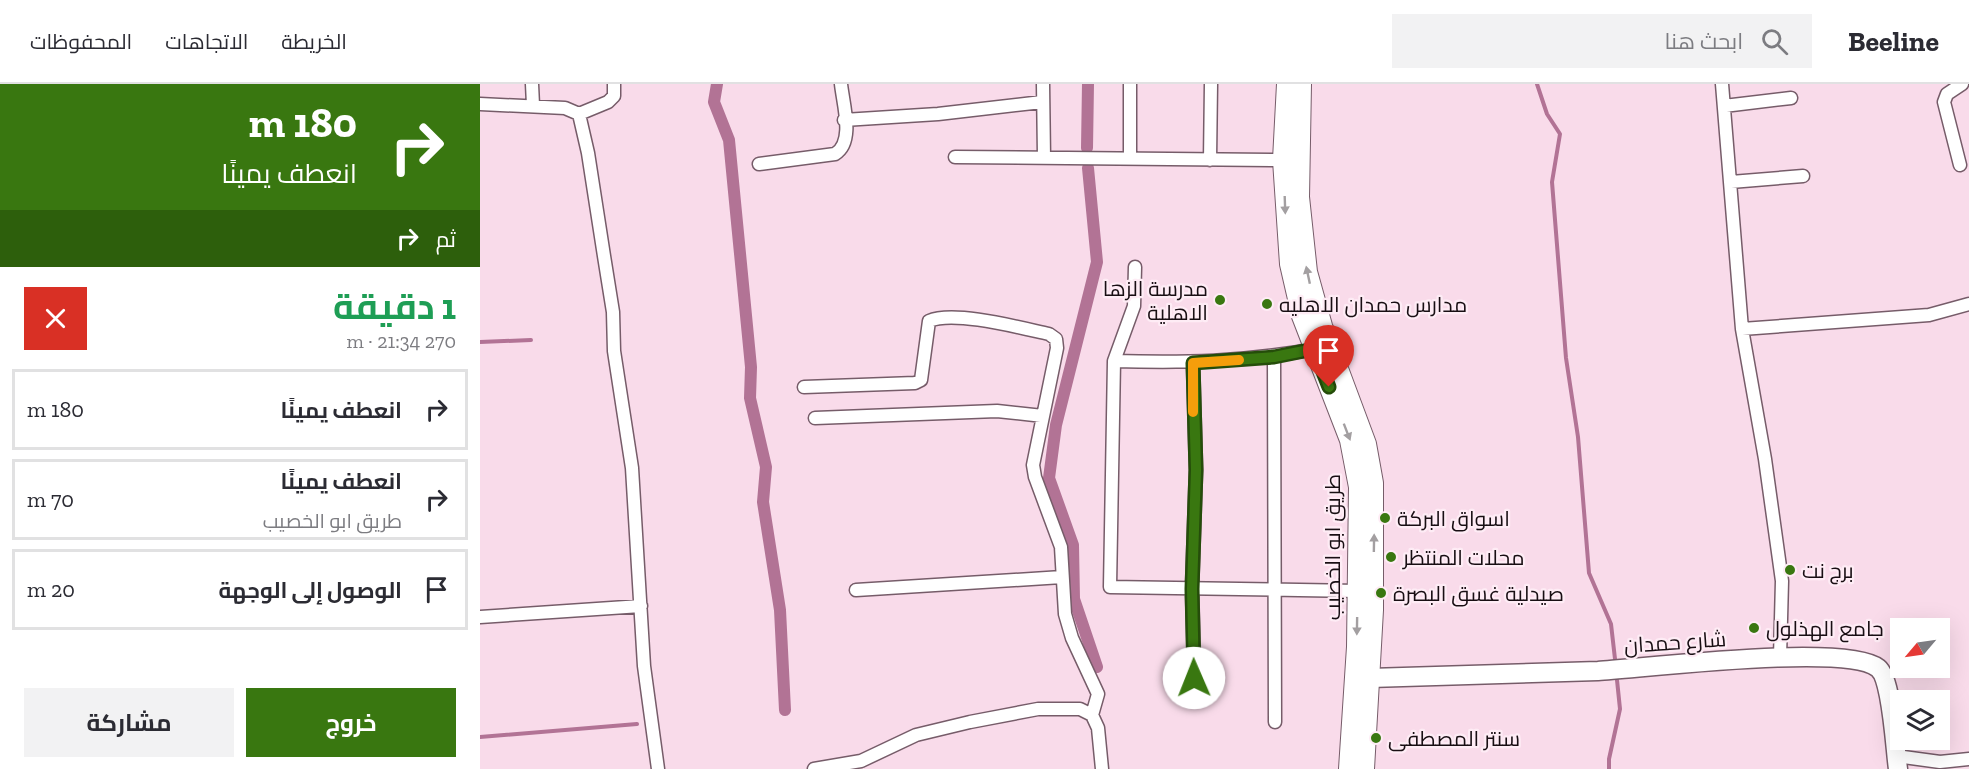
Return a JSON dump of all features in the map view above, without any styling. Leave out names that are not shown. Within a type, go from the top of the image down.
[{"type":"main road","name":"طريق ابو الخصيب","points":[[1293,91],[1283,160],[1290,264],[1297,299],[1314,349],[1350,440],[1357,471],[1360,503],[1349,769]]},
{"type":"main road","name":"طريق ابو الخصيب","points":[[1293,91],[1299,206],[1307,272],[1322,326],[1361,428],[1371,462],[1375,524],[1370,678],[1364,769]]},
{"type":"main road","name":"شارع حمدان","points":[[1370,678],[1599,670],[1780,657],[1859,661],[1880,670],[1886,679],[1897,762]]},
{"type":"street","points":[[532,84],[533,105]]},
{"type":"street","points":[[480,104],[566,108],[579,114],[608,102],[614,96],[614,84]]},
{"type":"street","points":[[759,164],[835,154],[841,150],[846,138],[840,84]]},
{"type":"street","points":[[1043,84],[1044,157]]},
{"type":"street","points":[[1130,84],[1130,159]]},
{"type":"street","points":[[1210,160],[1211,84]]},
{"type":"street","points":[[1722,84],[1742,329],[1765,459],[1782,581],[1780,657]]},
{"type":"street","points":[[1960,165],[1944,102],[1947,94],[1962,84]]},
{"type":"street","points":[[1724,106],[1791,98]]},
{"type":"street","points":[[844,120],[938,114],[1042,102]]},
{"type":"street","points":[[579,114],[588,153],[613,312],[614,351],[632,468],[644,666],[658,769]]},
{"type":"street","points":[[955,158],[1283,160]]},
{"type":"street","points":[[1731,182],[1803,176]]},
{"type":"street","points":[[1135,267],[1134,306],[1114,361],[1110,587],[1358,591]]},
{"type":"street","points":[[1742,329],[1929,315],[1969,304]]},
{"type":"street","points":[[804,387],[915,383],[921,380],[929,321],[936,318],[974,319],[1049,334],[1056,339],[1058,348],[1033,465],[1035,477],[1061,547],[1065,614],[1072,638],[1098,694],[1092,715]]},
{"type":"street","points":[[1114,361],[1193,363],[1274,357],[1314,349]]},
{"type":"street","points":[[1274,357],[1275,722]]},
{"type":"street","points":[[1193,363],[1196,470],[1192,589],[1195,700]]},
{"type":"street","points":[[815,418],[998,411],[1043,416]]},
{"type":"street","points":[[855,590],[1062,577]]},
{"type":"street","points":[[480,618],[641,606]]},
{"type":"street","points":[[814,769],[861,761],[916,735],[1038,709],[1080,709],[1092,715],[1098,728],[1102,769]]},
{"type":"street","points":[[1897,762],[1969,759]]},
{"type":"waterway","points":[[717,84],[714,102],[729,140],[751,367],[750,398],[766,467],[763,502],[780,610],[785,710]]},
{"type":"waterway","points":[[1087,148],[1088,84]]},
{"type":"waterway","points":[[1537,84],[1547,114],[1560,134],[1552,182],[1566,358],[1578,437],[1589,573],[1611,624],[1615,659]]},
{"type":"waterway","points":[[1088,168],[1097,262],[1056,425],[1049,478],[1073,545],[1074,599],[1097,667]]},
{"type":"waterway","points":[[480,342],[531,340]]},
{"type":"waterway","points":[[1609,769],[1609,759],[1620,709],[1617,680]]},
{"type":"waterway","points":[[480,737],[637,724]]},
{"type":"slow traffic","points":[[1193,412],[1193,363],[1239,360]]},
{"type":"place","name":"مدرسة الزها الاهلية","points":[[1220,300]]},
{"type":"place","name":"مدارس حمدان الاهليه","points":[[1267,304]]},
{"type":"place","name":"اسواق البركة","points":[[1385,518]]},
{"type":"place","name":"محلات المنتظر","points":[[1391,557]]},
{"type":"place","name":"برج نت","points":[[1790,570]]},
{"type":"place","name":"صيدلية غسق البصرة","points":[[1381,593]]},
{"type":"place","name":"جامع الهذلول","points":[[1754,628]]},
{"type":"place","name":"سنتر المصطفى","points":[[1376,738]]},
{"type":"route","points":[[1194,678],[1192,589],[1196,470],[1193,363],[1274,357],[1314,349],[1329,387]]}]
